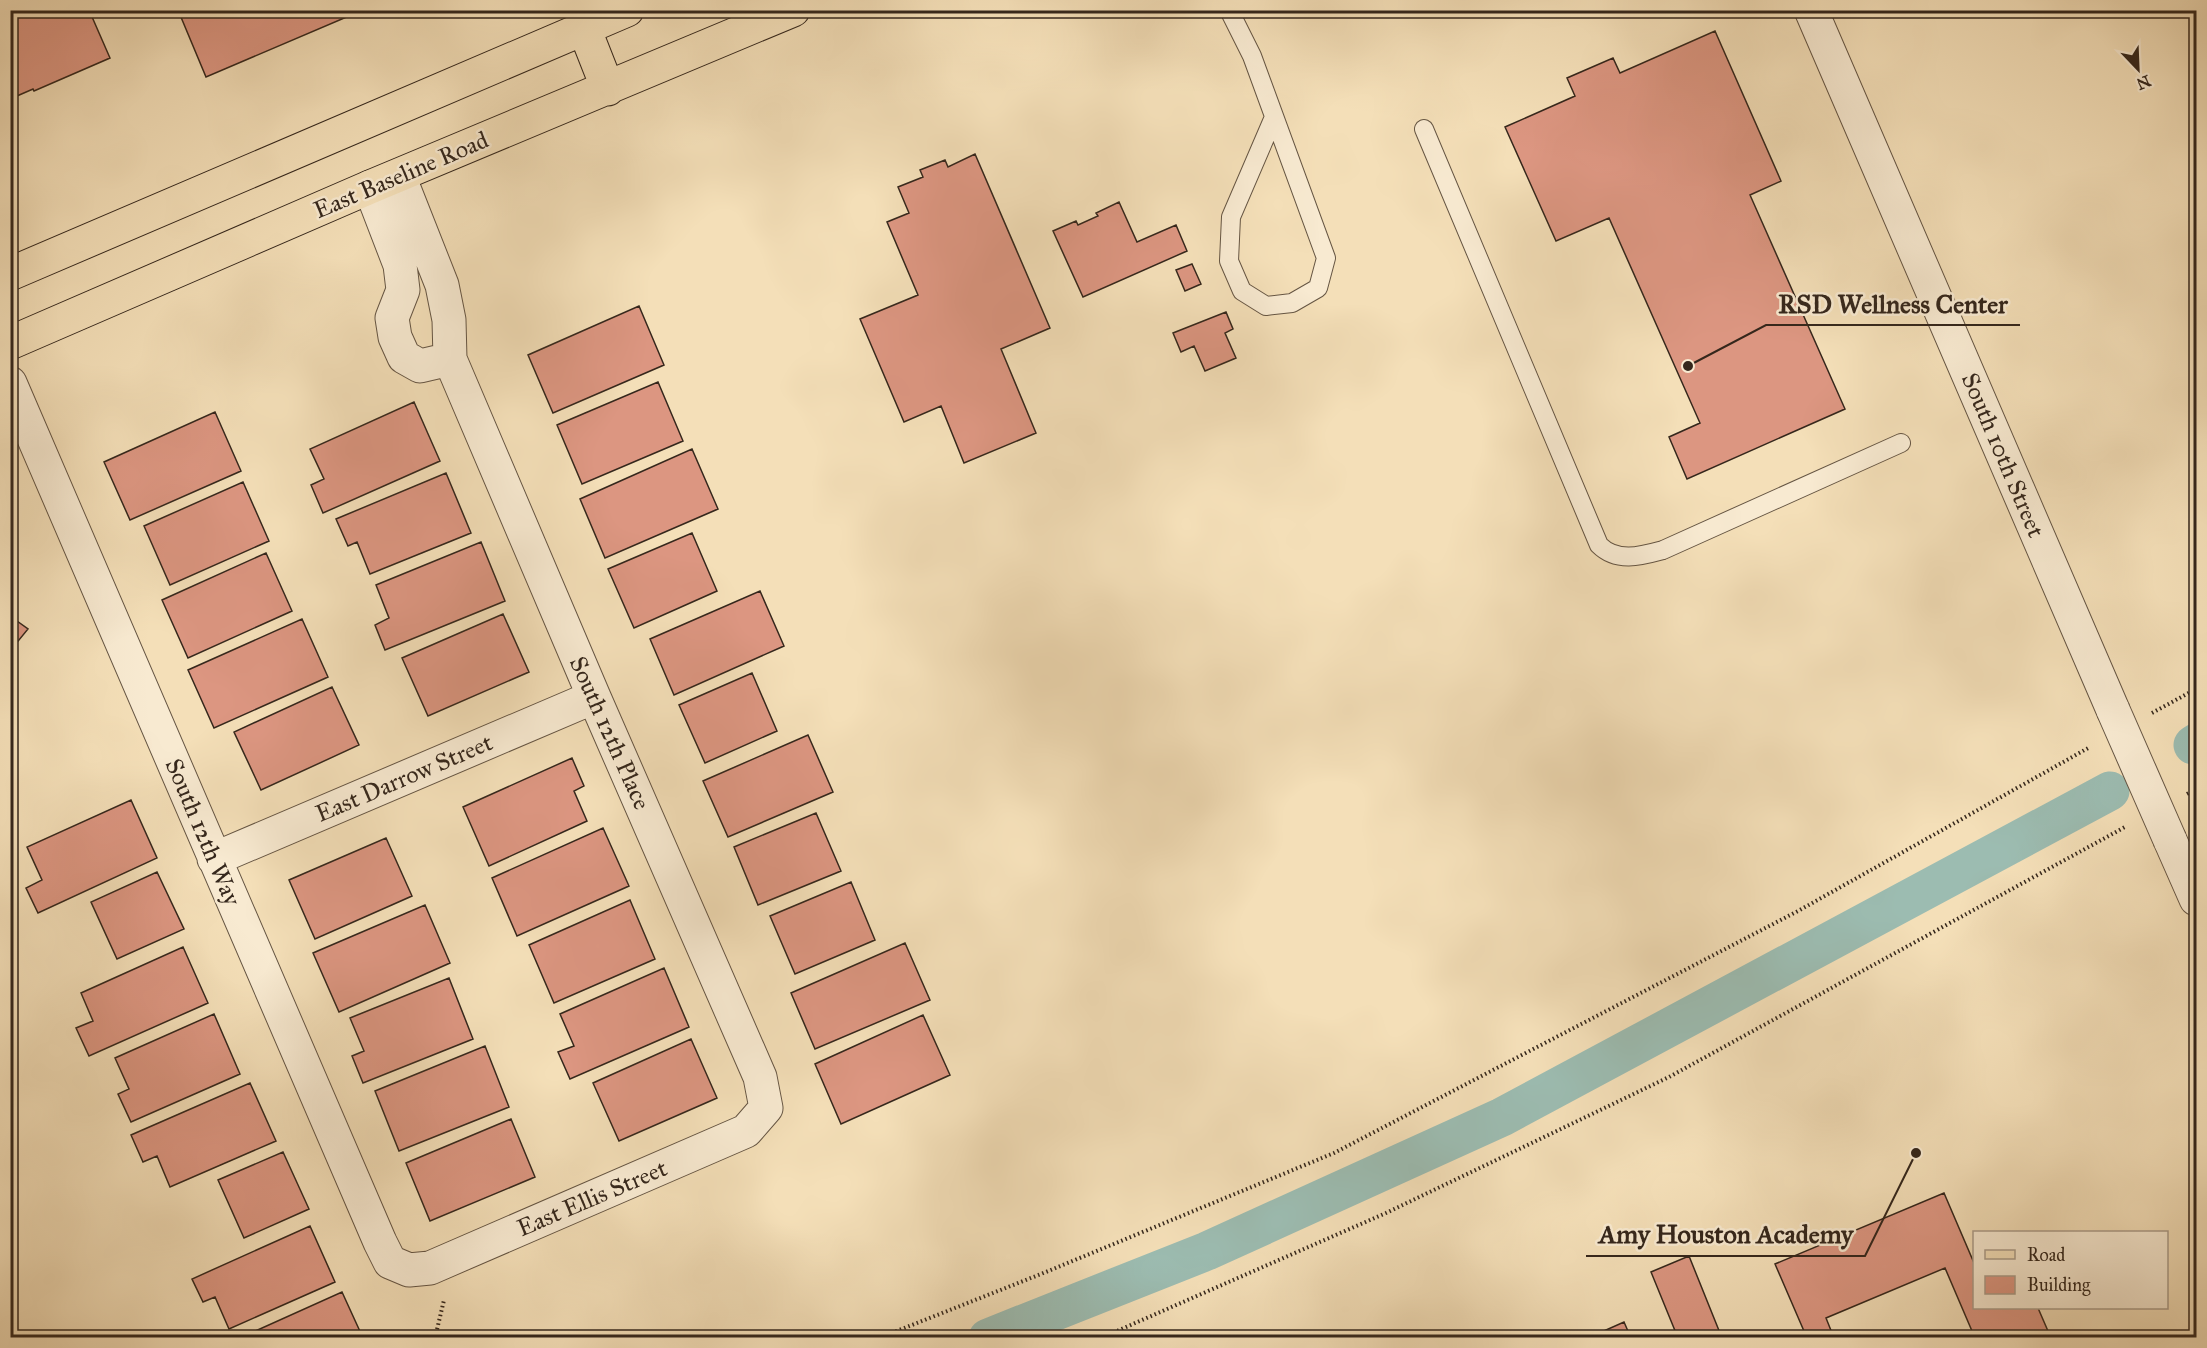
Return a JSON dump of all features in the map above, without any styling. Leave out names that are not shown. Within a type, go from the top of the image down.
[{"type":"main road","points":[[10,274],[627,10]]},
{"type":"main road","name":"East Baseline Road","points":[[10,343],[793,10]]},
{"type":"main road","points":[[584,28],[608,88]]},
{"type":"street","name":"South 10th Street","points":[[1811,10],[2196,899]]},
{"type":"street","points":[[385,182],[403,291],[392,318],[395,337],[404,357],[420,366],[450,358]]},
{"type":"street","name":"South 12th Place","points":[[385,182],[442,285],[449,320],[450,358],[594,698],[760,1077],[766,1108]]},
{"type":"street","name":"South 12th Way","points":[[10,383],[380,1242],[390,1262],[409,1270]]},
{"type":"street","name":"East Darrow Street","points":[[214,859],[594,698]]},
{"type":"street","name":"East Ellis Street","points":[[409,1270],[430,1268],[746,1131],[766,1108]]},
{"type":"lane","points":[[1229,10],[1252,56],[1326,258],[1318,288],[1292,303],[1266,306],[1242,291],[1229,261],[1231,218],[1274,117]]},
{"type":"lane","points":[[1424,129],[1599,545],[1608,554],[1636,557],[1663,550],[1901,443]]},
{"type":"path","points":[[2166,705],[2196,689]]},
{"type":"path","points":[[879,1338],[1334,1153],[1798,911],[2092,746]]},
{"type":"path","points":[[1101,1338],[1386,1213],[1669,1077],[2133,822]]},
{"type":"path","points":[[435,1338],[446,1294]]},
{"type":"building","points":[[10,10],[89,10],[110,58],[10,99]]},
{"type":"building","points":[[178,10],[363,10],[206,77]]},
{"type":"building","points":[[1715,31],[1781,181],[1750,195],[1845,409],[1687,479],[1669,437],[1700,423],[1609,218],[1556,241],[1505,127],[1575,96],[1567,78],[1613,58],[1620,73]]},
{"type":"building","points":[[975,154],[1050,328],[1001,349],[1036,433],[964,463],[941,406],[904,422],[860,319],[918,295],[887,222],[909,213],[898,187],[923,177],[920,170],[945,160],[948,167]]},
{"type":"building","points":[[1119,202],[1137,242],[1176,225],[1187,251],[1083,297],[1053,231],[1076,221],[1078,225],[1098,216],[1096,213]]},
{"type":"building","points":[[1192,264],[1201,284],[1185,291],[1176,270]]},
{"type":"building","points":[[639,306],[664,365],[553,413],[528,355]]},
{"type":"building","points":[[1226,312],[1233,329],[1225,333],[1236,358],[1205,371],[1194,346],[1181,352],[1173,333]]},
{"type":"building","points":[[658,382],[683,441],[582,484],[557,425]]},
{"type":"building","points":[[414,402],[440,461],[323,513],[311,485],[324,479],[310,449]]},
{"type":"building","points":[[215,412],[241,471],[130,520],[104,462]]},
{"type":"building","points":[[692,449],[718,509],[605,558],[580,499]]},
{"type":"building","points":[[446,473],[471,533],[370,574],[357,542],[348,546],[336,519]]},
{"type":"building","points":[[243,482],[269,541],[170,585],[144,526]]},
{"type":"building","points":[[692,533],[717,591],[634,628],[608,569]]},
{"type":"building","points":[[481,542],[505,601],[385,650],[375,625],[389,618],[376,585]]},
{"type":"building","points":[[266,553],[292,611],[188,658],[162,600]]},
{"type":"building","points":[[760,591],[784,646],[674,695],[650,639]]},
{"type":"building","points":[[503,614],[529,672],[428,716],[402,658]]},
{"type":"building","points":[[10,616],[28,629],[10,651]]},
{"type":"building","points":[[302,619],[328,677],[214,728],[188,670]]},
{"type":"building","points":[[752,673],[777,731],[705,763],[679,705]]},
{"type":"building","points":[[332,687],[359,745],[261,790],[234,732]]},
{"type":"building","points":[[808,735],[833,792],[728,837],[703,781]]},
{"type":"building","points":[[572,758],[584,786],[574,791],[587,821],[489,866],[463,807]]},
{"type":"building","points":[[131,800],[157,858],[38,913],[26,888],[42,880],[27,847]]},
{"type":"building","points":[[816,813],[841,871],[758,905],[734,847]]},
{"type":"building","points":[[603,828],[629,886],[517,936],[492,878]]},
{"type":"building","points":[[386,838],[412,896],[315,939],[289,880]]},
{"type":"building","points":[[157,872],[184,929],[117,959],[91,902]]},
{"type":"building","points":[[851,882],[875,940],[795,974],[770,916]]},
{"type":"building","points":[[630,900],[655,959],[554,1003],[529,945]]},
{"type":"building","points":[[425,905],[450,963],[339,1012],[313,953]]},
{"type":"building","points":[[905,943],[930,1000],[815,1049],[791,993]]},
{"type":"building","points":[[183,947],[208,1003],[89,1056],[76,1028],[93,1021],[81,993]]},
{"type":"building","points":[[664,968],[689,1027],[570,1079],[558,1052],[574,1046],[560,1014]]},
{"type":"building","points":[[449,978],[473,1039],[363,1083],[352,1056],[364,1051],[350,1018]]},
{"type":"building","points":[[214,1014],[240,1074],[131,1122],[118,1094],[129,1089],[115,1058]]},
{"type":"building","points":[[923,1015],[950,1075],[841,1124],[815,1064]]},
{"type":"building","points":[[691,1039],[717,1098],[619,1141],[593,1083]]},
{"type":"building","points":[[485,1046],[509,1107],[399,1151],[375,1091]]},
{"type":"building","points":[[250,1083],[276,1141],[170,1187],[157,1156],[143,1162],[131,1135]]},
{"type":"building","points":[[511,1119],[535,1177],[430,1221],[406,1163]]},
{"type":"building","points":[[283,1152],[309,1209],[244,1238],[218,1180]]},
{"type":"building","points":[[1944,1193],[1973,1261],[1973,1309],[2038,1309],[2051,1338],[1975,1338],[1945,1268],[1826,1318],[1834,1338],[1807,1338],[1775,1264]]},
{"type":"building","points":[[310,1226],[335,1282],[229,1329],[215,1297],[203,1302],[192,1279]]},
{"type":"building","points":[[1689,1256],[1722,1338],[1678,1338],[1651,1272]]},
{"type":"building","points":[[342,1292],[363,1338],[240,1338]]},
{"type":"building","points":[[1624,1322],[1631,1338],[1588,1338]]},
{"type":"waterway","points":[[988,1338],[1207,1251],[1502,1117],[2110,791]]},
{"type":"place","name":"RSD Wellness Center","points":[[1688,366]]},
{"type":"place","name":"Amy Houston Academy","points":[[1916,1153]]}]
